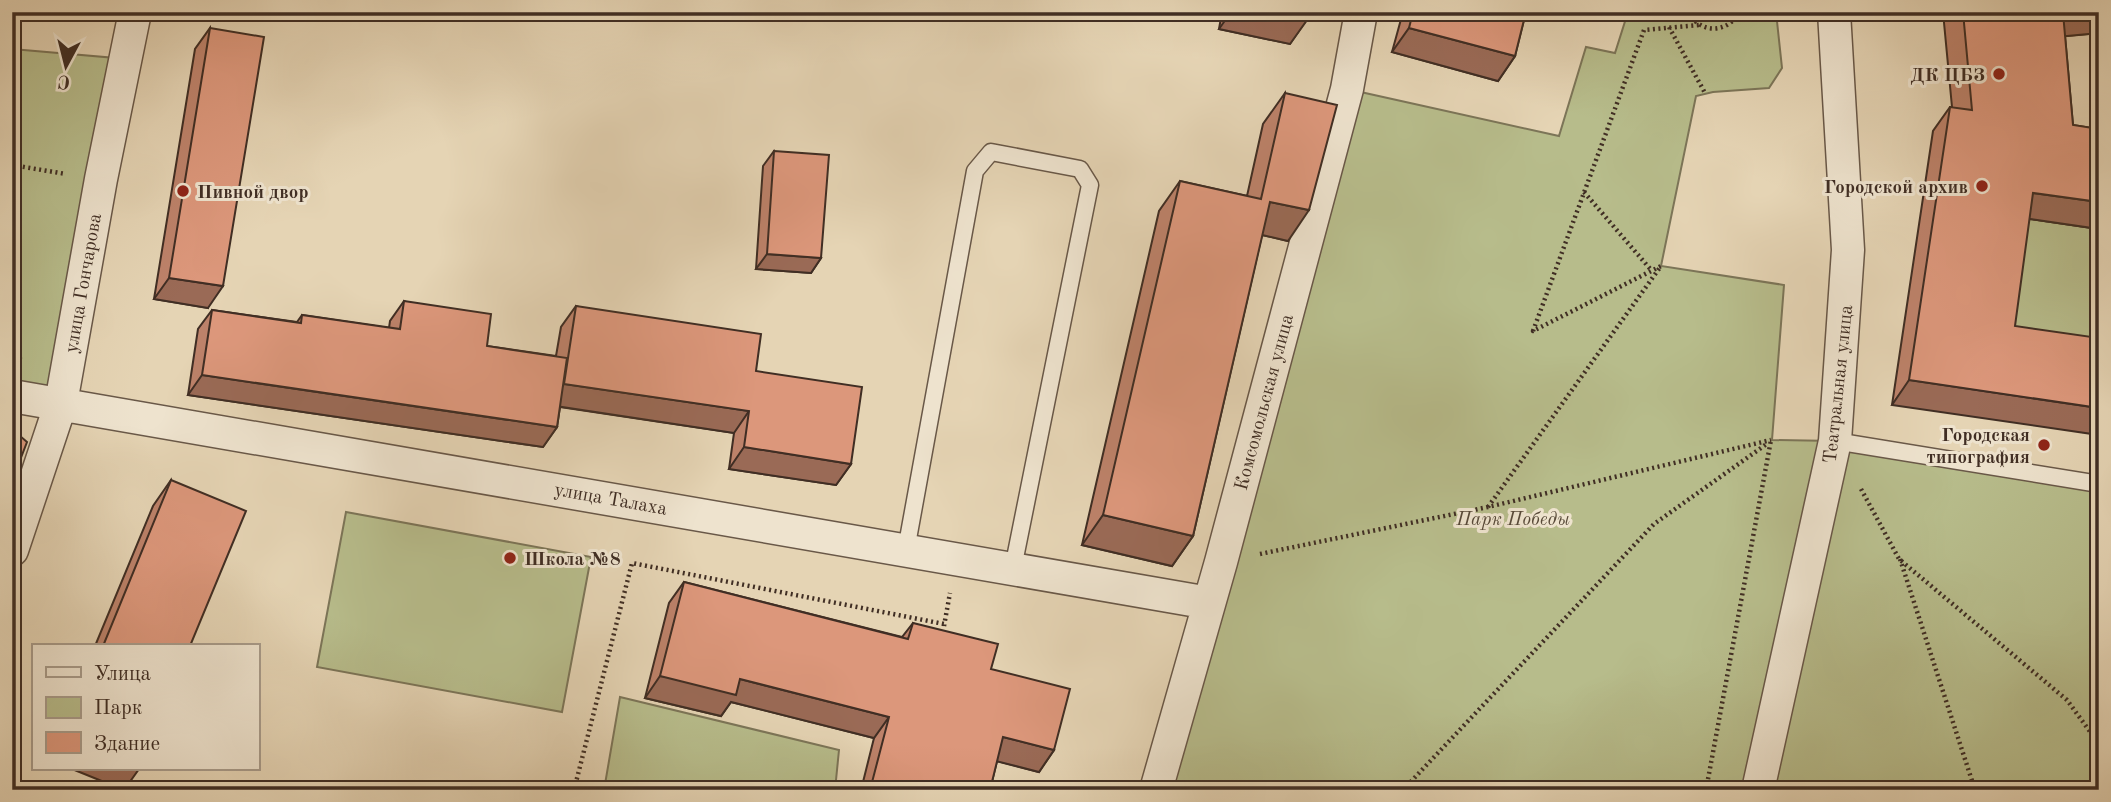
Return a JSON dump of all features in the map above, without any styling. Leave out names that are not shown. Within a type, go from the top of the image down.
[{"type":"street","name":"улица Гончарова","points":[[12,550],[61,402],[101,179],[135,12]]},
{"type":"street","name":"Комсомольская улица","points":[[1156,790],[1221,562],[1346,89],[1361,12]]},
{"type":"street","name":"Театральная улица","points":[[1758,790],[1835,441],[1848,250],[1834,12]]},
{"type":"street","name":"улица Талаха","points":[[12,396],[61,402],[1209,603]]},
{"type":"lane","points":[[905,550],[975,171],[990,152],[1080,169],[1090,185],[1013,568]]},
{"type":"lane","points":[[1835,441],[2099,484]]},
{"type":"path","points":[[1689,12],[1699,25]]},
{"type":"path","points":[[1488,507],[1661,266],[1533,331],[1644,30],[1699,25],[1715,29],[1731,23],[1739,12]]},
{"type":"path","points":[[1669,27],[1706,93]]},
{"type":"path","points":[[12,165],[101,179]]},
{"type":"path","points":[[1584,192],[1652,271]]},
{"type":"path","points":[[1221,562],[1488,507],[1771,440]]},
{"type":"path","points":[[1403,790],[1654,524],[1771,440]]},
{"type":"path","points":[[1706,790],[1771,440]]},
{"type":"path","points":[[1835,441],[1899,558],[1975,790]]},
{"type":"path","points":[[1899,558],[2067,700],[2099,744]]},
{"type":"path","points":[[942,634],[956,559]]},
{"type":"path","points":[[574,790],[632,563],[944,624]]},
{"type":"green space","name":"Парк Победы","points":[[1628,12],[1776,12],[1782,68],[1769,88],[1713,92],[1696,96],[1661,266],[1784,285],[1772,440],[1835,441],[2099,484],[2099,790],[1156,790],[1347,89],[1559,136],[1586,47],[1615,53]]},
{"type":"green space","points":[[12,49],[127,59],[61,403],[12,396]]},
{"type":"green space","points":[[2016,217],[2099,229],[2099,364],[1998,351]]},
{"type":"green space","points":[[346,512],[591,557],[562,712],[317,667]]},
{"type":"green space","points":[[620,697],[839,750],[835,790],[604,790]]},
{"type":"building","points":[[1413,12],[1526,12],[1515,56],[1409,28]]},
{"type":"building","points":[[1963,12],[2075,12],[2063,13],[2073,125],[2099,129],[2099,202],[2033,193],[2015,326],[2099,338],[2099,408],[1909,380],[1950,107],[1972,110]]},
{"type":"building","points":[[210,28],[264,37],[223,286],[169,278]]},
{"type":"building","points":[[1285,93],[1337,105],[1309,210],[1270,202],[1193,536],[1103,515],[1180,181],[1261,199]]},
{"type":"building","points":[[774,151],[829,155],[821,258],[767,254]]},
{"type":"building","points":[[404,301],[491,314],[487,346],[567,358],[557,427],[202,375],[212,310],[301,323],[302,315],[400,329]]},
{"type":"building","points":[[576,306],[761,334],[756,371],[862,387],[851,464],[744,447],[749,411],[564,384]]},
{"type":"building","points":[[12,429],[27,442],[12,481]]},
{"type":"building","points":[[171,480],[246,511],[191,644],[104,644]]},
{"type":"building","points":[[684,582],[908,639],[913,623],[998,644],[991,669],[1070,689],[1054,750],[1003,737],[990,790],[870,790],[889,717],[740,679],[736,695],[660,676]]},
{"type":"place","name":"ДК ЦБЗ","points":[[1999,74]]},
{"type":"place","name":"Городской архив","points":[[1982,186]]},
{"type":"place","name":"Пивной двор","points":[[183,191]]},
{"type":"place","name":"Городская типография","points":[[2044,445]]},
{"type":"place","name":"Школа №8","points":[[510,558]]}]
